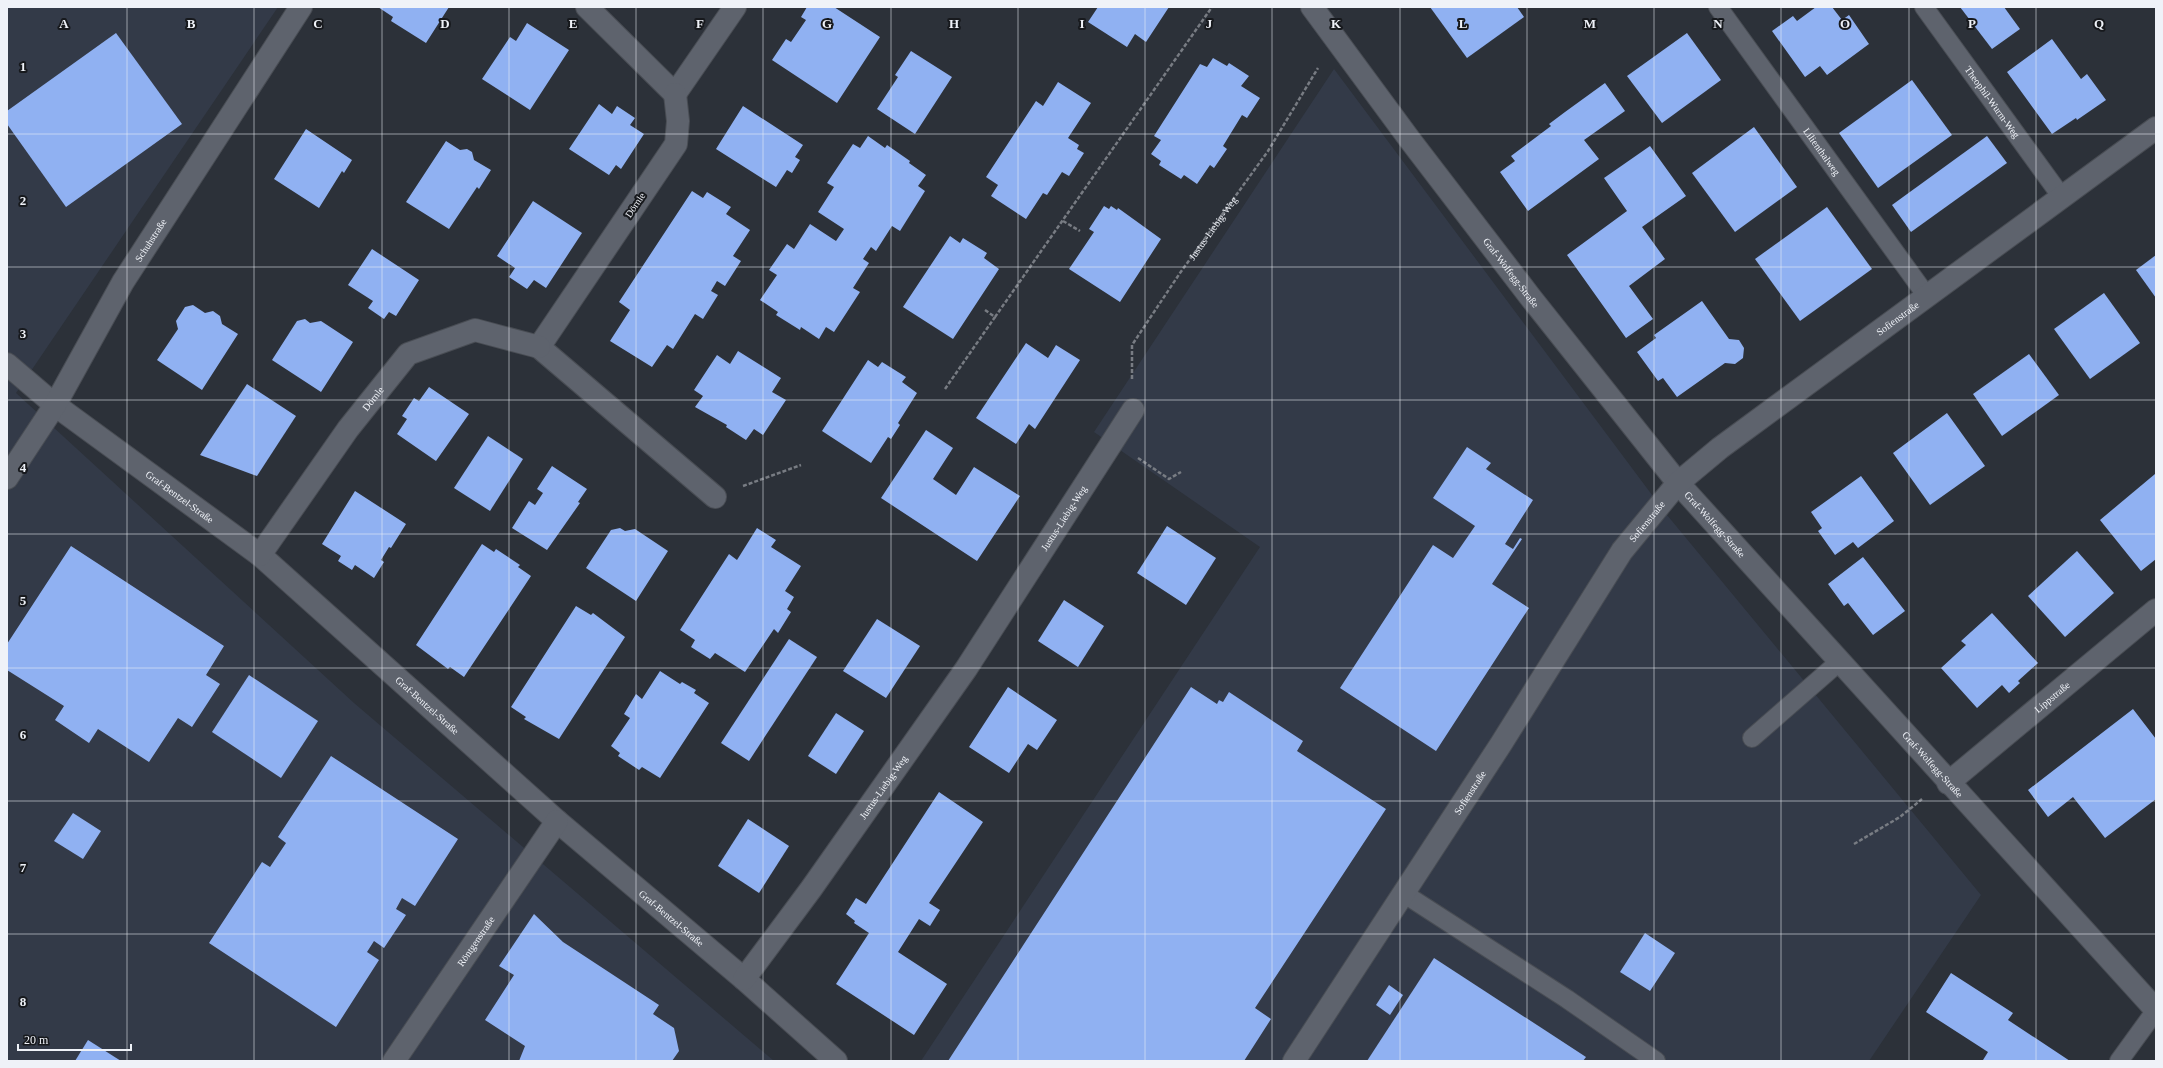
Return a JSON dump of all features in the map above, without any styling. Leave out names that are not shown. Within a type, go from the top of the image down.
[{"type":"street","name":"Schuhstraße","points":[[7,478],[55,405],[123,282],[300,7]]},
{"type":"street","points":[[587,7],[675,94],[735,7]]},
{"type":"street","name":"Graf-Wolfegg-Straße","points":[[1312,7],[1335,40],[1531,298],[1678,483],[1948,783],[2156,1010]]},
{"type":"street","name":"Dörnle","points":[[539,347],[676,144],[678,120],[675,94]]},
{"type":"street","name":"Sofienstraße","points":[[1294,1061],[1501,744],[1622,551],[1678,483],[1720,448],[1926,295],[2156,128]]},
{"type":"street","name":"Dörnle","points":[[260,555],[348,429],[408,354],[475,330],[539,347],[715,497]]},
{"type":"street","name":"Graf-Bentzel-Straße","points":[[7,364],[55,405],[260,555],[557,821],[744,979],[836,1061]]},
{"type":"street","name":"Justus-Liebig-Weg","points":[[744,979],[811,889],[966,669],[1133,410]]},
{"type":"street","name":"Lippstraße","points":[[1948,783],[2156,610]]},
{"type":"street","name":"Röntgenstraße","points":[[394,1061],[557,821]]},
{"type":"lane","name":"Lilienthalweg","points":[[1718,7],[1926,295]]},
{"type":"lane","name":"Theophil-Wurm-Weg","points":[[1924,7],[2062,196]]},
{"type":"lane","points":[[1752,738],[1839,662]]},
{"type":"lane","points":[[1404,893],[1567,999],[1656,1061]]},
{"type":"lane","points":[[2119,1061],[2156,1010]]},
{"type":"path","points":[[945,389],[1212,7]]},
{"type":"path","name":"Justus-Liebig-Weg","points":[[1133,410],[1132,345],[1180,273],[1268,151],[1335,40]]},
{"type":"path","points":[[1063,221],[1080,231]]},
{"type":"path","points":[[985,310],[995,317]]},
{"type":"path","points":[[1112,442],[1169,479],[1181,472]]},
{"type":"path","points":[[715,497],[801,465]]},
{"type":"path","points":[[1854,844],[1900,817],[1925,797],[1948,783]]},
{"type":"shaded area","points":[[7,7],[278,7],[16,393],[354,703],[774,1061],[7,1061]]},
{"type":"shaded area","points":[[1334,69],[1667,515],[1981,895],[1869,1061],[921,1061],[1260,547],[1094,432]]},
{"type":"building","points":[[378,7],[449,7],[426,43],[391,21],[393,17]]},
{"type":"building","points":[[807,7],[834,7],[880,37],[837,103],[772,60],[786,39],[791,42],[806,20],[801,17]]},
{"type":"building","points":[[1098,7],[1169,7],[1146,42],[1135,34],[1127,47],[1088,22]]},
{"type":"building","points":[[1430,7],[1517,7],[1524,17],[1467,58]]},
{"type":"building","points":[[1816,7],[1832,7],[1842,20],[1849,15],[1869,44],[1827,75],[1820,66],[1805,77],[1772,31],[1793,16],[1797,21]]},
{"type":"building","points":[[1960,7],[2004,7],[2020,29],[1992,49]]},
{"type":"building","points":[[527,23],[569,50],[530,110],[482,79],[510,37],[516,41]]},
{"type":"building","points":[[116,33],[182,124],[66,207],[7,124],[7,111]]},
{"type":"building","points":[[1687,33],[1721,80],[1662,123],[1627,76]]},
{"type":"building","points":[[2052,39],[2081,79],[2087,74],[2106,100],[2077,120],[2076,118],[2052,134],[2007,72]]},
{"type":"building","points":[[911,51],[952,77],[915,134],[877,109],[898,77],[895,75]]},
{"type":"building","points":[[1213,58],[1227,66],[1229,63],[1249,76],[1241,86],[1260,98],[1247,118],[1242,115],[1223,146],[1227,149],[1214,168],[1210,165],[1197,184],[1184,175],[1181,179],[1159,165],[1161,161],[1151,154],[1161,140],[1154,136],[1200,64],[1207,67]]},
{"type":"building","points":[[1912,80],[1952,135],[1878,188],[1839,133]]},
{"type":"building","points":[[1058,82],[1091,103],[1068,138],[1079,145],[1077,149],[1084,153],[1069,176],[1062,172],[1047,195],[1043,193],[1026,219],[991,196],[998,185],[986,177],[1036,101],[1043,106]]},
{"type":"building","points":[[1605,83],[1625,111],[1584,140],[1599,159],[1528,211],[1500,172],[1515,161],[1511,156],[1551,126],[1549,124]]},
{"type":"building","points":[[599,104],[612,114],[617,106],[635,118],[630,125],[644,134],[621,169],[616,165],[609,175],[569,149]]},
{"type":"building","points":[[743,106],[803,145],[795,157],[800,160],[792,173],[787,170],[776,187],[716,149]]},
{"type":"building","points":[[1754,127],[1797,187],[1735,232],[1692,173]]},
{"type":"building","points":[[306,129],[352,160],[344,173],[342,171],[319,208],[274,179]]},
{"type":"building","points":[[868,136],[885,148],[887,145],[910,161],[909,163],[926,175],[918,186],[925,191],[900,231],[892,226],[876,251],[871,247],[863,259],[869,263],[853,288],[860,292],[834,332],[826,327],[819,339],[801,327],[800,330],[776,315],[778,312],[760,300],[777,275],[769,270],[787,244],[794,249],[810,224],[836,241],[844,229],[818,212],[834,187],[827,183],[853,144],[860,148]]},
{"type":"building","points":[[1987,136],[2007,163],[1911,232],[1892,205]]},
{"type":"building","points":[[446,141],[460,150],[467,149],[472,152],[474,160],[491,170],[479,189],[477,187],[449,229],[406,202]]},
{"type":"building","points":[[1650,146],[1686,196],[1642,227],[1665,259],[1629,286],[1653,319],[1626,338],[1567,255],[1627,211],[1604,178]]},
{"type":"building","points":[[692,191],[703,198],[707,192],[731,207],[726,214],[750,230],[733,256],[741,261],[725,286],[717,281],[711,291],[718,295],[703,319],[695,314],[673,349],[667,345],[652,367],[610,341],[630,310],[619,302]]},
{"type":"building","points":[[533,201],[582,233],[546,288],[534,280],[527,289],[509,277],[515,268],[497,256]]},
{"type":"building","points":[[1104,206],[1109,209],[1111,206],[1117,210],[1118,208],[1161,239],[1120,302],[1069,269],[1094,232],[1089,229]]},
{"type":"building","points":[[1827,207],[1872,269],[1800,321],[1755,259]]},
{"type":"building","points":[[950,236],[960,243],[963,238],[987,253],[984,258],[999,269],[953,339],[903,307]]},
{"type":"building","points":[[372,249],[419,280],[396,316],[389,312],[384,319],[368,308],[373,301],[348,285]]},
{"type":"building","points":[[2156,255],[2156,298],[2136,270]]},
{"type":"building","points":[[2104,293],[2140,343],[2090,379],[2054,329]]},
{"type":"building","points":[[1702,301],[1729,339],[1739,340],[1744,348],[1743,358],[1735,364],[1725,363],[1677,397],[1663,378],[1658,381],[1637,352],[1656,338],[1654,335]]},
{"type":"building","points":[[193,305],[205,313],[213,311],[220,316],[222,324],[238,334],[202,390],[157,360],[178,329],[176,321],[185,307]]},
{"type":"building","points":[[305,319],[310,323],[321,321],[353,342],[321,392],[272,360],[297,321]]},
{"type":"building","points":[[1026,343],[1048,358],[1056,345],[1080,360],[1035,429],[1029,424],[1016,444],[976,418]]},
{"type":"building","points":[[738,351],[781,378],[772,392],[786,400],[763,435],[754,429],[746,440],[726,427],[727,425],[695,407],[703,396],[694,390],[717,355],[730,364]]},
{"type":"building","points":[[2029,354],[2059,395],[2002,436],[1973,394]]},
{"type":"building","points":[[868,360],[878,367],[882,362],[906,377],[902,382],[917,393],[898,423],[900,425],[891,439],[888,437],[871,463],[822,431]]},
{"type":"building","points":[[247,384],[296,416],[257,476],[200,455]]},
{"type":"building","points":[[429,387],[469,414],[436,461],[397,434],[407,419],[402,416],[414,398],[419,401]]},
{"type":"building","points":[[1947,413],[1985,466],[1930,505],[1893,453]]},
{"type":"building","points":[[926,430],[953,448],[933,479],[956,495],[974,467],[1020,496],[977,561],[881,498]]},
{"type":"building","points":[[488,436],[523,459],[490,511],[454,488]]},
{"type":"building","points":[[1467,447],[1491,463],[1486,469],[1533,500],[1505,544],[1513,549],[1520,538],[1522,539],[1492,584],[1529,608],[1436,751],[1340,688],[1433,545],[1453,558],[1475,526],[1433,498]]},
{"type":"building","points":[[552,466],[587,489],[578,502],[580,503],[547,550],[512,528],[529,501],[535,505],[543,493],[537,489]]},
{"type":"building","points":[[2155,474],[2156,559],[2141,571],[2100,520]]},
{"type":"building","points":[[1861,476],[1894,521],[1858,548],[1853,542],[1835,555],[1818,531],[1822,528],[1811,512]]},
{"type":"building","points":[[355,491],[406,524],[391,548],[389,547],[381,560],[384,562],[374,578],[355,565],[352,570],[338,561],[341,556],[322,544]]},
{"type":"building","points":[[1167,526],[1216,558],[1186,605],[1137,573]]},
{"type":"building","points":[[620,528],[625,531],[635,529],[668,551],[636,601],[586,568],[611,530]]},
{"type":"building","points":[[757,528],[776,540],[771,547],[801,566],[785,591],[794,597],[787,609],[791,612],[778,633],[774,629],[745,672],[715,653],[710,659],[691,647],[695,640],[680,630],[729,554],[737,560]]},
{"type":"building","points":[[482,544],[494,552],[496,549],[520,565],[518,567],[531,576],[464,677],[450,667],[448,669],[416,645]]},
{"type":"building","points":[[71,546],[224,646],[206,675],[220,684],[192,727],[178,718],[149,762],[98,729],[89,743],[55,720],[64,706],[7,670],[7,644]]},
{"type":"building","points":[[2077,551],[2114,593],[2065,637],[2028,596]]},
{"type":"building","points":[[1863,557],[1905,611],[1873,635],[1848,603],[1844,606],[1828,584]]},
{"type":"building","points":[[1064,600],[1104,626],[1078,667],[1038,641]]},
{"type":"building","points":[[576,606],[591,615],[593,613],[625,637],[559,739],[524,719],[526,717],[511,707]]},
{"type":"building","points":[[1992,613],[2038,663],[2018,681],[2020,683],[2009,693],[2002,685],[1977,708],[1941,668],[1966,645],[1961,641]]},
{"type":"building","points":[[877,619],[920,646],[886,698],[843,671]]},
{"type":"building","points":[[789,639],[817,657],[749,761],[721,743]]},
{"type":"building","points":[[660,671],[680,684],[682,682],[696,690],[694,693],[709,703],[660,778],[642,767],[639,770],[618,756],[620,753],[611,746],[630,718],[624,714],[636,694],[642,699]]},
{"type":"building","points":[[249,675],[318,721],[281,778],[212,732]]},
{"type":"building","points":[[1008,687],[1057,720],[1037,750],[1028,744],[1009,773],[969,747]]},
{"type":"building","points":[[1191,687],[1217,704],[1219,700],[1223,702],[1229,692],[1303,741],[1297,751],[1386,809],[1255,1008],[1271,1019],[1244,1061],[948,1061]]},
{"type":"building","points":[[2133,709],[2156,739],[2156,799],[2105,838],[2073,797],[2048,817],[2028,790]]},
{"type":"building","points":[[836,713],[864,731],[836,774],[808,756]]},
{"type":"building","points":[[331,756],[458,839],[415,906],[402,898],[396,909],[406,915],[384,948],[374,941],[367,952],[379,960],[336,1027],[209,943],[262,862],[270,867],[286,843],[278,837]]},
{"type":"building","points":[[939,792],[983,822],[929,903],[940,910],[930,926],[919,919],[898,952],[947,984],[914,1035],[836,984],[869,933],[854,923],[855,921],[846,914],[856,898],[866,904]]},
{"type":"building","points":[[73,813],[101,831],[83,859],[54,841]]},
{"type":"building","points":[[748,819],[789,846],[759,893],[718,866]]},
{"type":"building","points":[[534,914],[563,942],[659,1005],[653,1014],[674,1028],[679,1051],[672,1061],[519,1061],[525,1046],[485,1020],[514,975],[499,966]]},
{"type":"building","points":[[1645,933],[1675,953],[1650,991],[1620,972]]},
{"type":"building","points":[[1434,958],[1586,1057],[1583,1061],[1367,1061]]},
{"type":"building","points":[[1951,973],[2013,1013],[2008,1020],[2070,1061],[1983,1060],[1988,1052],[1926,1012]]},
{"type":"building","points":[[1389,985],[1403,995],[1390,1015],[1376,1005]]},
{"type":"building","points":[[88,1040],[121,1061],[75,1061]]}]
